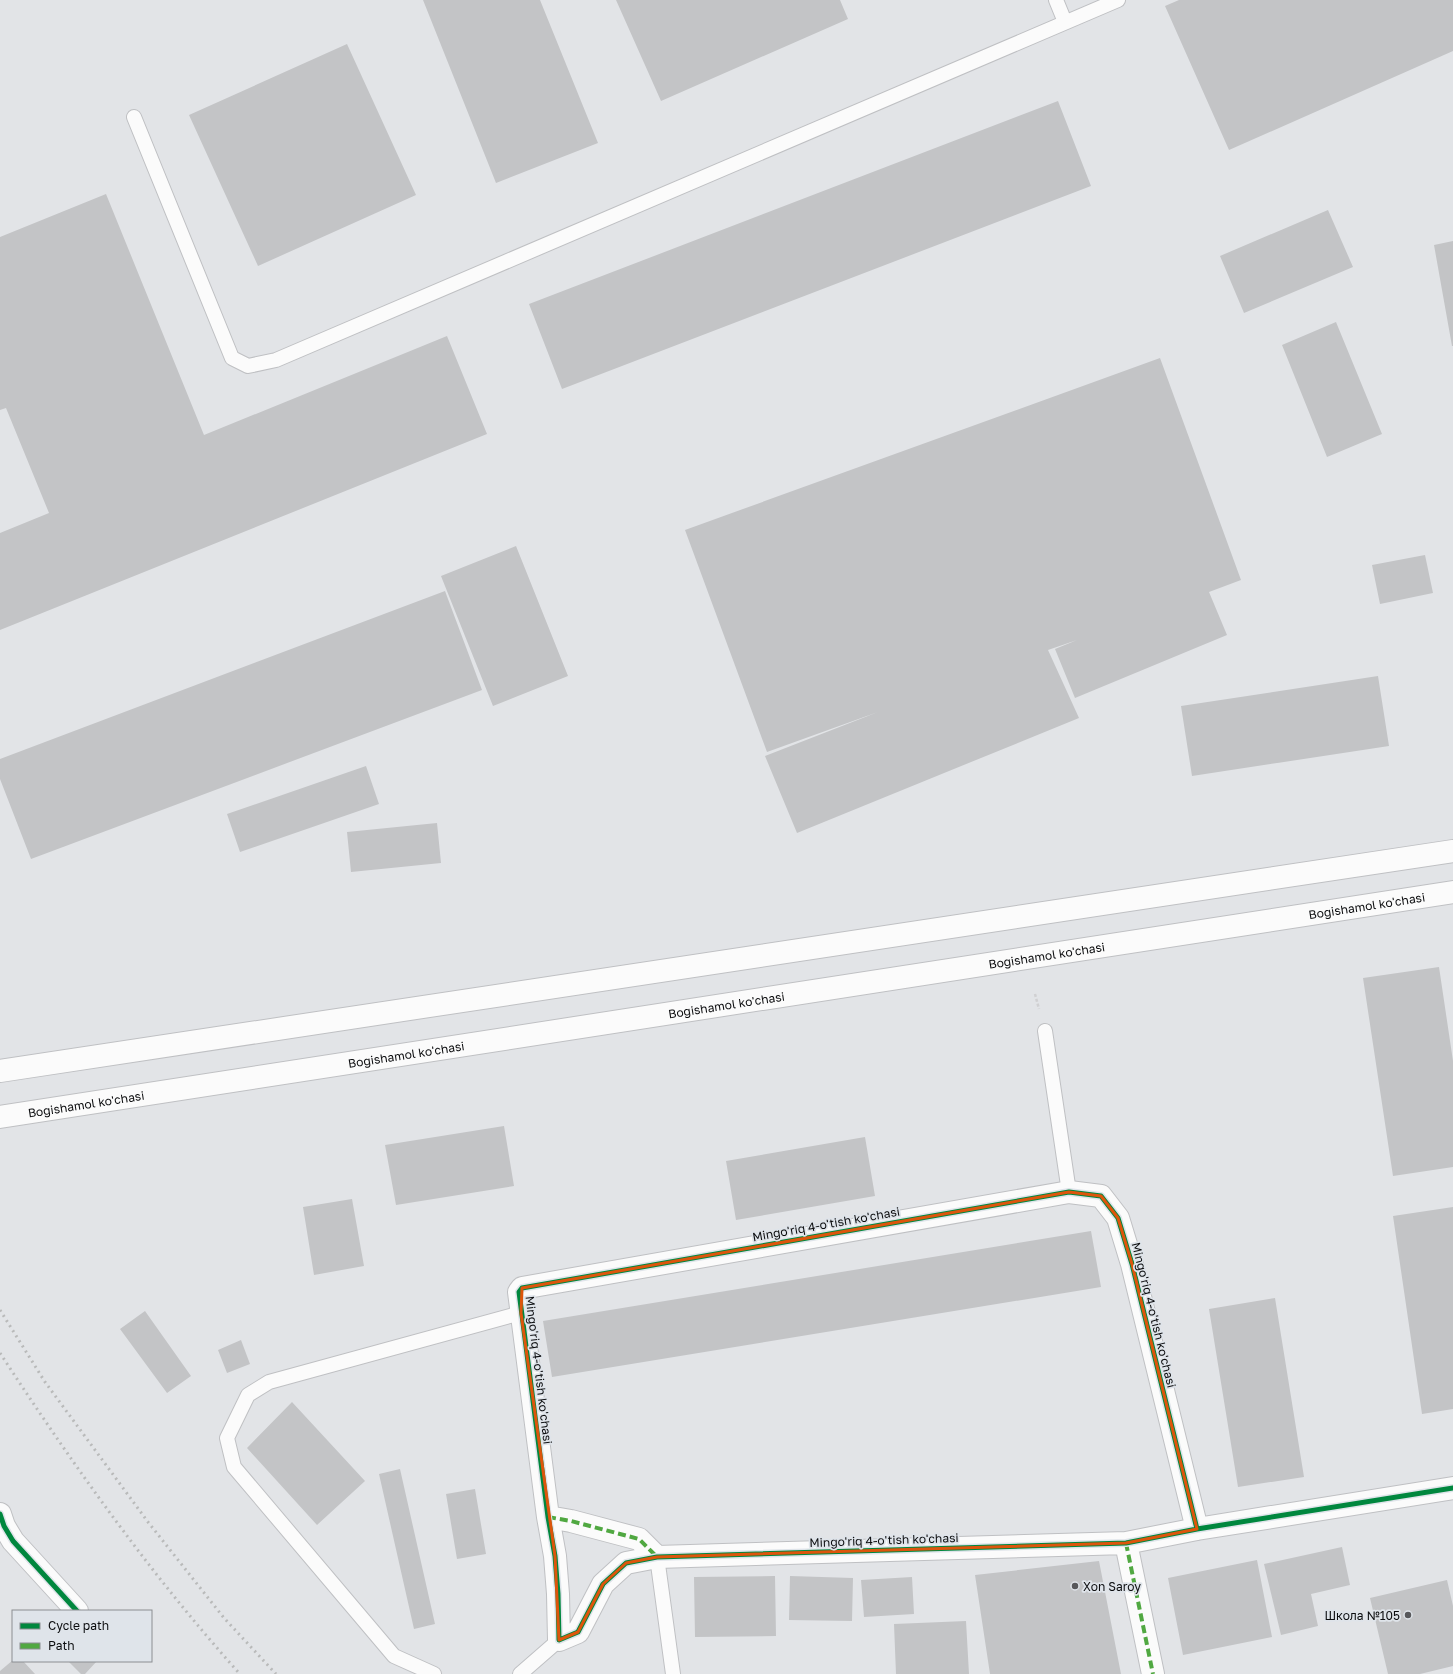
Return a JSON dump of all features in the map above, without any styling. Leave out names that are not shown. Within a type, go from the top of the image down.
[{"type":"main road","points":[[0,1071],[1453,851]]},
{"type":"main road","name":"Bogishamol ko'chasi","points":[[0,1116],[1453,892]]},
{"type":"main road","name":"Mingo'riq 4-o'tish ko'chasi","points":[[1197,1529],[1132,1264],[1118,1218],[1101,1196],[1069,1192],[522,1288],[519,1292],[554,1556],[558,1594],[559,1640],[578,1632],[603,1584],[626,1563],[657,1557],[1126,1543],[1197,1529],[1453,1488]]},
{"type":"main road","points":[[0,1514],[4,1526],[13,1541],[76,1610]]},
{"type":"main road","points":[[548,1517],[571,1521],[640,1539],[657,1557]]},
{"type":"main road","points":[[1126,1543],[1153,1674]]},
{"type":"lane","points":[[1056,0],[1065,22]]},
{"type":"lane","points":[[134,117],[232,358],[248,366],[276,360],[1118,0]]},
{"type":"lane","points":[[1045,1031],[1069,1192]]},
{"type":"lane","points":[[434,1674],[394,1656],[234,1467],[227,1438],[248,1395],[269,1382],[521,1313]]},
{"type":"lane","points":[[657,1557],[673,1674]]},
{"type":"lane","points":[[520,1674],[559,1640]]},
{"type":"highlighted area","points":[[1069,1192],[1101,1196],[1118,1218],[1132,1264],[1197,1529],[1126,1543],[657,1557],[626,1563],[603,1584],[578,1632],[559,1640],[555,1556],[521,1313],[522,1288]]},
{"type":"building","points":[[423,0],[540,0],[598,143],[496,183]]},
{"type":"building","points":[[616,0],[840,0],[848,19],[661,101]]},
{"type":"building","points":[[1179,0],[1453,0],[1453,51],[1229,150],[1165,6]]},
{"type":"building","points":[[347,44],[416,195],[258,266],[189,115]]},
{"type":"building","points":[[1058,101],[1091,186],[562,389],[529,304]]},
{"type":"building","points":[[106,194],[204,435],[447,336],[487,434],[0,630],[0,533],[49,513],[6,408],[0,410],[0,237]]},
{"type":"building","points":[[1328,210],[1353,267],[1244,313],[1220,256]]},
{"type":"building","points":[[1453,241],[1453,346],[1452,346],[1434,245]]},
{"type":"building","points":[[1336,322],[1382,434],[1327,457],[1282,345]]},
{"type":"building","points":[[1160,358],[1241,580],[1209,592],[1227,635],[1075,698],[1055,649],[1077,640],[1048,650],[1079,718],[797,833],[765,756],[878,712],[767,752],[685,530]]},
{"type":"building","points":[[516,546],[568,676],[493,706],[441,576]]},
{"type":"building","points":[[1425,555],[1433,593],[1380,604],[1372,565]]},
{"type":"building","points":[[445,591],[482,690],[31,859],[0,779],[0,759]]},
{"type":"building","points":[[1378,676],[1389,746],[1192,776],[1181,706]]},
{"type":"building","points":[[366,766],[379,804],[240,852],[227,814]]},
{"type":"building","points":[[437,823],[441,863],[351,872],[347,832]]},
{"type":"building","points":[[1439,967],[1453,1061],[1453,1167],[1393,1176],[1363,978]]},
{"type":"building","points":[[504,1126],[514,1186],[396,1205],[385,1145]]},
{"type":"building","points":[[865,1137],[875,1196],[736,1220],[726,1161]]},
{"type":"building","points":[[352,1199],[364,1266],[314,1275],[303,1207]]},
{"type":"building","points":[[1453,1207],[1453,1409],[1422,1414],[1393,1216]]},
{"type":"building","points":[[1091,1231],[1101,1287],[552,1377],[543,1321]]},
{"type":"building","points":[[1275,1298],[1304,1477],[1238,1487],[1209,1309]]},
{"type":"building","points":[[145,1311],[191,1376],[167,1393],[120,1329]]},
{"type":"building","points":[[241,1340],[250,1364],[227,1373],[218,1350]]},
{"type":"building","points":[[292,1402],[365,1481],[317,1525],[247,1448]]},
{"type":"building","points":[[400,1469],[435,1624],[414,1629],[379,1474]]},
{"type":"building","points":[[475,1489],[486,1554],[457,1559],[446,1494]]},
{"type":"building","points":[[1342,1547],[1350,1585],[1311,1594],[1318,1626],[1281,1635],[1264,1564]]},
{"type":"building","points":[[1257,1560],[1272,1637],[1183,1655],[1168,1578]]},
{"type":"building","points":[[1099,1561],[1121,1674],[990,1674],[975,1575]]},
{"type":"building","points":[[775,1576],[776,1636],[695,1637],[694,1577]]},
{"type":"building","points":[[790,1576],[853,1578],[852,1621],[789,1620]]},
{"type":"building","points":[[912,1577],[914,1614],[864,1617],[861,1580]]},
{"type":"building","points":[[1447,1580],[1453,1606],[1453,1666],[1420,1674],[1388,1674],[1370,1598]]},
{"type":"building","points":[[966,1621],[969,1674],[896,1674],[894,1624]]},
{"type":"building","points":[[12,1661],[24,1662],[35,1674],[0,1674],[0,1671]]},
{"type":"building","points":[[69,1662],[96,1662],[85,1674],[81,1674]]},
{"type":"railway","points":[[0,1310],[45,1382],[148,1522],[224,1618],[276,1674]]},
{"type":"railway","points":[[0,1353],[114,1518],[175,1598],[240,1674]]},
{"type":"marked path","points":[[548,1517],[571,1521],[639,1539],[657,1557]]},
{"type":"marked path","points":[[1126,1543],[1153,1674]]},
{"type":"cycle path","points":[[1197,1529],[1132,1264],[1118,1218],[1101,1196],[1069,1192],[522,1288],[519,1292],[548,1517],[555,1556],[559,1640],[578,1632],[603,1584],[626,1563],[657,1557],[1126,1543],[1197,1529],[1453,1488]]},
{"type":"cycle path","points":[[0,1514],[4,1526],[13,1541],[76,1610]]},
{"type":"place","name":"Xon Saroy","points":[[1075,1586]]},
{"type":"place","name":"Школа №105","points":[[1408,1615]]}]
